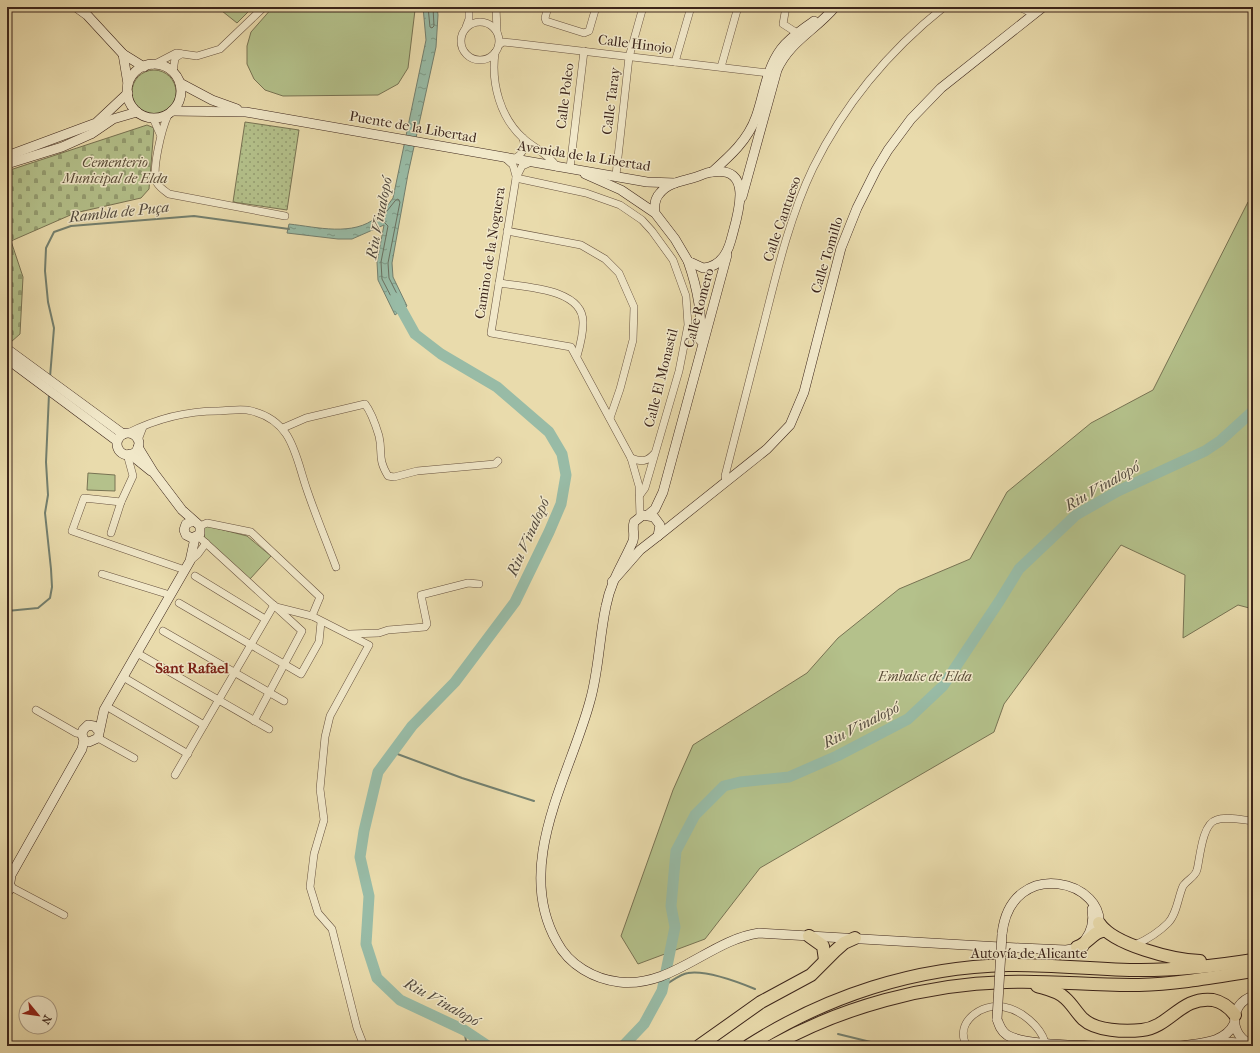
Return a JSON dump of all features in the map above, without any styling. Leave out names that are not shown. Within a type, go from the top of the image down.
[{"type":"highway","points":[[1074,948],[1084,945],[1101,929],[1153,953],[1178,959],[1203,961],[1220,960],[1234,963]]},
{"type":"highway","points":[[809,936],[823,946],[826,960]]},
{"type":"highway","points":[[699,1046],[761,1002],[812,975],[844,943],[855,938]]},
{"type":"highway","name":"Autovía de Alicante","points":[[748,1046],[789,1021],[852,994],[896,980],[960,968],[1008,965],[1141,970],[1198,968],[1253,960]]},
{"type":"highway","name":"Autovía de Alicante","points":[[772,1046],[801,1031],[860,1008],[901,996],[953,986],[1006,982],[1139,985],[1197,980],[1253,972]]},
{"type":"highway","points":[[1027,982],[1054,991],[1065,998],[1085,1020],[1096,1026],[1125,1030],[1150,1028],[1159,1024],[1185,1005],[1200,1000],[1219,1001],[1228,1007],[1235,1019]]},
{"type":"main road","points":[[76,7],[87,15],[123,54],[144,67]]},
{"type":"main road","points":[[563,168],[612,185],[655,212],[688,261],[700,268],[708,268],[718,263],[728,250],[741,202],[769,73],[782,48],[797,33],[820,16],[828,7]]},
{"type":"main road","points":[[712,172],[732,155],[753,126],[762,109],[781,60],[796,42],[825,19],[835,7]]},
{"type":"main road","name":"Calle Tomillo","points":[[658,536],[775,443],[790,425],[796,415],[804,392],[845,237],[865,190],[888,150],[911,119],[941,88],[1042,7]]},
{"type":"main road","points":[[123,54],[132,107],[144,116],[153,118],[170,113],[246,112]]},
{"type":"main road","points":[[7,156],[96,123],[128,89],[132,77],[144,67],[153,65],[167,68],[173,72],[180,83],[212,100],[246,112]]},
{"type":"main road","points":[[170,113],[180,98],[180,83]]},
{"type":"main road","points":[[7,164],[62,146],[91,134],[113,119],[137,112]]},
{"type":"main road","name":"Puente de la Libertad","points":[[246,112],[488,154]]},
{"type":"main road","name":"Avenida de la Libertad","points":[[488,154],[563,168],[616,175],[647,182],[676,183]]},
{"type":"main road","points":[[655,212],[655,204],[658,195],[665,188],[712,172],[724,172],[735,178],[740,189],[741,202]]},
{"type":"main road","name":"Calle Romero","points":[[644,515],[655,509],[662,492],[728,250]]},
{"type":"main road","name":"Calle Romero","points":[[688,261],[696,288],[701,317],[695,372]]},
{"type":"main road","points":[[7,349],[42,379],[55,395],[123,436],[135,436],[154,473],[200,531],[194,537],[191,558],[185,570],[105,708],[10,885]]},
{"type":"main road","points":[[8,361],[42,379],[57,385],[123,436]]},
{"type":"main road","points":[[123,436],[119,450],[128,454],[154,473]]},
{"type":"main road","points":[[128,454],[138,444]]},
{"type":"main road","name":"Calle Romero","points":[[659,521],[662,492]]},
{"type":"main road","points":[[612,582],[627,563],[649,542],[658,536],[660,528],[659,521],[644,515],[633,526],[634,534],[631,545],[612,582],[606,606],[596,676],[590,703],[547,829],[542,865],[542,892],[548,923],[553,936],[566,956],[574,963],[590,973],[618,982],[631,983],[653,980],[696,961],[729,941],[746,935],[759,933],[992,947],[1074,948],[1087,938],[1093,922],[1092,910],[1088,899]]},
{"type":"main road","name":"Calle Tomillo","points":[[659,521],[671,521],[679,518]]},
{"type":"main road","points":[[193,524],[184,532],[194,537]]},
{"type":"main road","points":[[634,534],[639,540],[649,542]]},
{"type":"main road","points":[[89,739],[94,726],[88,725],[105,708]]},
{"type":"main road","points":[[1096,1046],[1021,1039],[1007,1035],[1000,1027],[997,1019],[1004,920],[1010,905],[1020,894],[1033,886],[1048,883],[1062,883],[1088,899],[1098,911],[1101,929]]},
{"type":"main road","points":[[1213,1041],[1228,1033],[1240,1004],[1253,996]]},
{"type":"main road","points":[[1235,1019],[1240,1036],[1252,1044]]},
{"type":"main road","points":[[1181,1046],[1213,1041],[1252,1044]]},
{"type":"street","points":[[153,65],[176,54],[197,56],[220,49],[264,7]]},
{"type":"street","points":[[548,7],[545,18],[546,21],[587,32],[596,7]]},
{"type":"street","name":"Calle Taray","points":[[616,175],[629,57],[643,7]]},
{"type":"street","points":[[675,62],[691,7]]},
{"type":"street","points":[[721,67],[738,7]]},
{"type":"street","points":[[786,7],[783,24],[797,33]]},
{"type":"street","name":"Calle Cantueso","points":[[726,482],[725,476],[773,286],[794,216],[813,168],[837,124],[876,72],[902,44],[944,7]]},
{"type":"street","points":[[1019,7],[1034,14]]},
{"type":"street","points":[[469,8],[482,21],[489,24],[497,31]]},
{"type":"street","points":[[469,8],[469,19],[461,38],[463,50],[470,58],[478,60],[485,59],[495,53]]},
{"type":"street","points":[[466,27],[475,22],[492,17],[496,8]]},
{"type":"street","points":[[493,71],[495,53],[499,45],[496,8]]},
{"type":"street","name":"Calle Hinojo","points":[[499,45],[503,42],[513,43],[769,73]]},
{"type":"street","name":"Calle Poleo","points":[[563,168],[584,51]]},
{"type":"street","points":[[173,72],[175,58],[181,54]]},
{"type":"street","points":[[485,59],[493,71],[496,89],[507,117],[523,138],[563,168]]},
{"type":"street","points":[[170,113],[160,134],[155,174],[156,182],[164,191],[169,194],[285,216]]},
{"type":"street","points":[[153,118],[160,134]]},
{"type":"street","points":[[514,159],[523,151],[525,147],[523,138]]},
{"type":"street","points":[[504,157],[513,165],[516,178]]},
{"type":"street","points":[[516,178],[522,166],[534,162]]},
{"type":"street","name":"Camino de la Noguera","points":[[516,178],[491,333],[571,346],[576,356]]},
{"type":"street","name":"Calle El Monastil","points":[[516,178],[586,193],[620,205],[642,220],[673,260],[686,296],[688,325],[679,371],[645,488],[640,495]]},
{"type":"street","points":[[507,231],[581,245],[605,259],[619,273],[634,307],[633,340],[620,389],[610,418]]},
{"type":"street","points":[[499,283],[564,295],[578,306],[583,321],[576,356],[631,458],[638,477],[644,515]]},
{"type":"street","points":[[283,428],[306,418],[365,404],[369,409],[379,438],[379,458],[388,476],[394,478],[417,471],[495,464],[498,461]]},
{"type":"street","points":[[123,436],[143,427],[182,414],[203,411],[251,411],[267,417],[283,428],[299,459],[313,508],[336,567]]},
{"type":"street","points":[[138,444],[143,427]]},
{"type":"street","points":[[631,458],[640,461],[649,459],[655,453]]},
{"type":"street","points":[[111,533],[121,502],[133,476],[128,454]]},
{"type":"street","points":[[121,502],[84,498],[72,531],[185,570]]},
{"type":"street","points":[[193,524],[207,523],[251,532],[320,597],[312,616]]},
{"type":"street","points":[[194,537],[206,543],[302,631],[254,721]]},
{"type":"street","points":[[191,558],[198,554],[206,543]]},
{"type":"street","points":[[102,574],[170,595]]},
{"type":"street","points":[[195,576],[265,619]]},
{"type":"street","points":[[350,634],[379,633],[388,630],[424,627],[427,624],[421,595],[468,584],[479,584]]},
{"type":"street","points":[[179,603],[301,674],[319,642],[321,622]]},
{"type":"street","points":[[275,606],[312,616],[321,622],[350,634],[369,645],[330,716],[325,737],[320,789],[324,820],[312,860],[310,873],[311,892],[318,913],[332,929],[357,1028],[364,1046]]},
{"type":"street","points":[[175,775],[265,619],[275,606]]},
{"type":"street","points":[[163,631],[284,701]]},
{"type":"street","points":[[137,652],[269,729]]},
{"type":"street","points":[[123,677],[204,725]]},
{"type":"street","points":[[105,708],[188,754]]},
{"type":"street","points":[[36,710],[76,733],[134,758]]},
{"type":"street","points":[[1134,945],[1151,936],[1172,918],[1183,887],[1197,871],[1200,851],[1207,830],[1212,822],[1225,819],[1253,821]]},
{"type":"street","points":[[10,885],[64,915]]},
{"type":"street","points":[[967,1046],[963,1035],[965,1022],[969,1017],[994,1006],[1012,1009],[1028,1019],[1040,1032],[1045,1042]]},
{"type":"green space","points":[[217,7],[253,7],[237,23]]},
{"type":"green space","points":[[273,7],[363,7],[374,11],[415,10],[408,68],[398,84],[378,95],[283,96],[265,90],[254,79],[247,64],[247,46],[251,32]]},
{"type":"green space","points":[[150,70],[158,70],[170,76],[176,88],[176,96],[170,108],[158,114],[150,114],[138,108],[132,96],[132,88],[138,76]]},
{"type":"green space","points":[[245,122],[299,130],[287,210],[233,202]]},
{"type":"green space","name":"Cementerio Municipal de Elda","points":[[147,125],[154,128],[149,189],[141,198],[75,213],[11,241],[23,277],[20,334],[11,342],[7,338],[7,171]]},
{"type":"green space","name":"Embalse de Elda","points":[[1253,200],[1253,609],[1238,605],[1183,638],[1185,575],[1121,545],[1004,704],[994,732],[760,868],[705,939],[638,964],[621,936],[673,790],[693,745],[807,673],[838,638],[899,589],[970,559],[1007,492],[1091,423],[1153,390],[1248,202]]},
{"type":"green space","points":[[88,473],[115,475],[115,491],[87,490]]},
{"type":"green space","points":[[208,526],[247,536],[271,556],[250,579],[202,536],[204,527]]},
{"type":"water","points":[[423,7],[437,7],[436,47],[408,174],[392,263],[393,277],[407,306],[395,315],[378,280],[377,262],[384,225],[352,239],[338,239],[287,233],[289,224],[334,229],[357,227],[377,217],[393,198],[426,40]]},
{"type":"waterway","name":"Rambla de Puça","points":[[50,377],[54,328],[48,302],[45,271],[46,248],[54,232],[71,226],[194,216],[289,229]]},
{"type":"waterway","name":"Riu Vinalopó","points":[[395,298],[415,334],[441,354],[497,387],[549,432],[562,454],[566,475],[561,504],[515,602],[455,682],[412,726],[378,772],[364,831],[360,857],[369,896],[366,944],[377,978],[400,1000],[464,1030],[488,1046]]},
{"type":"waterway","name":"Rambla de Puça","points":[[7,611],[38,608],[50,598],[52,587],[51,569],[45,513],[48,495],[46,462],[49,394]]},
{"type":"waterway","name":"Riu Vinalopó","points":[[623,1046],[644,1024],[662,991],[675,927],[671,906],[676,851],[695,815],[724,786],[740,782],[789,777],[837,756],[908,719],[943,686],[1019,569],[1076,515],[1118,491],[1205,451],[1220,441],[1253,411]]},
{"type":"waterway","points":[[392,752],[462,778],[534,801]]},
{"type":"waterway","points":[[663,986],[688,973],[704,973],[722,977],[755,989]]},
{"type":"waterway","points":[[464,1030],[467,1046]]},
{"type":"waterway","points":[[838,1034],[887,1046]]},
{"type":"railway","points":[[873,7],[880,11]]},
{"type":"district","name":"Sant Rafael","points":[[192,668]]}]
